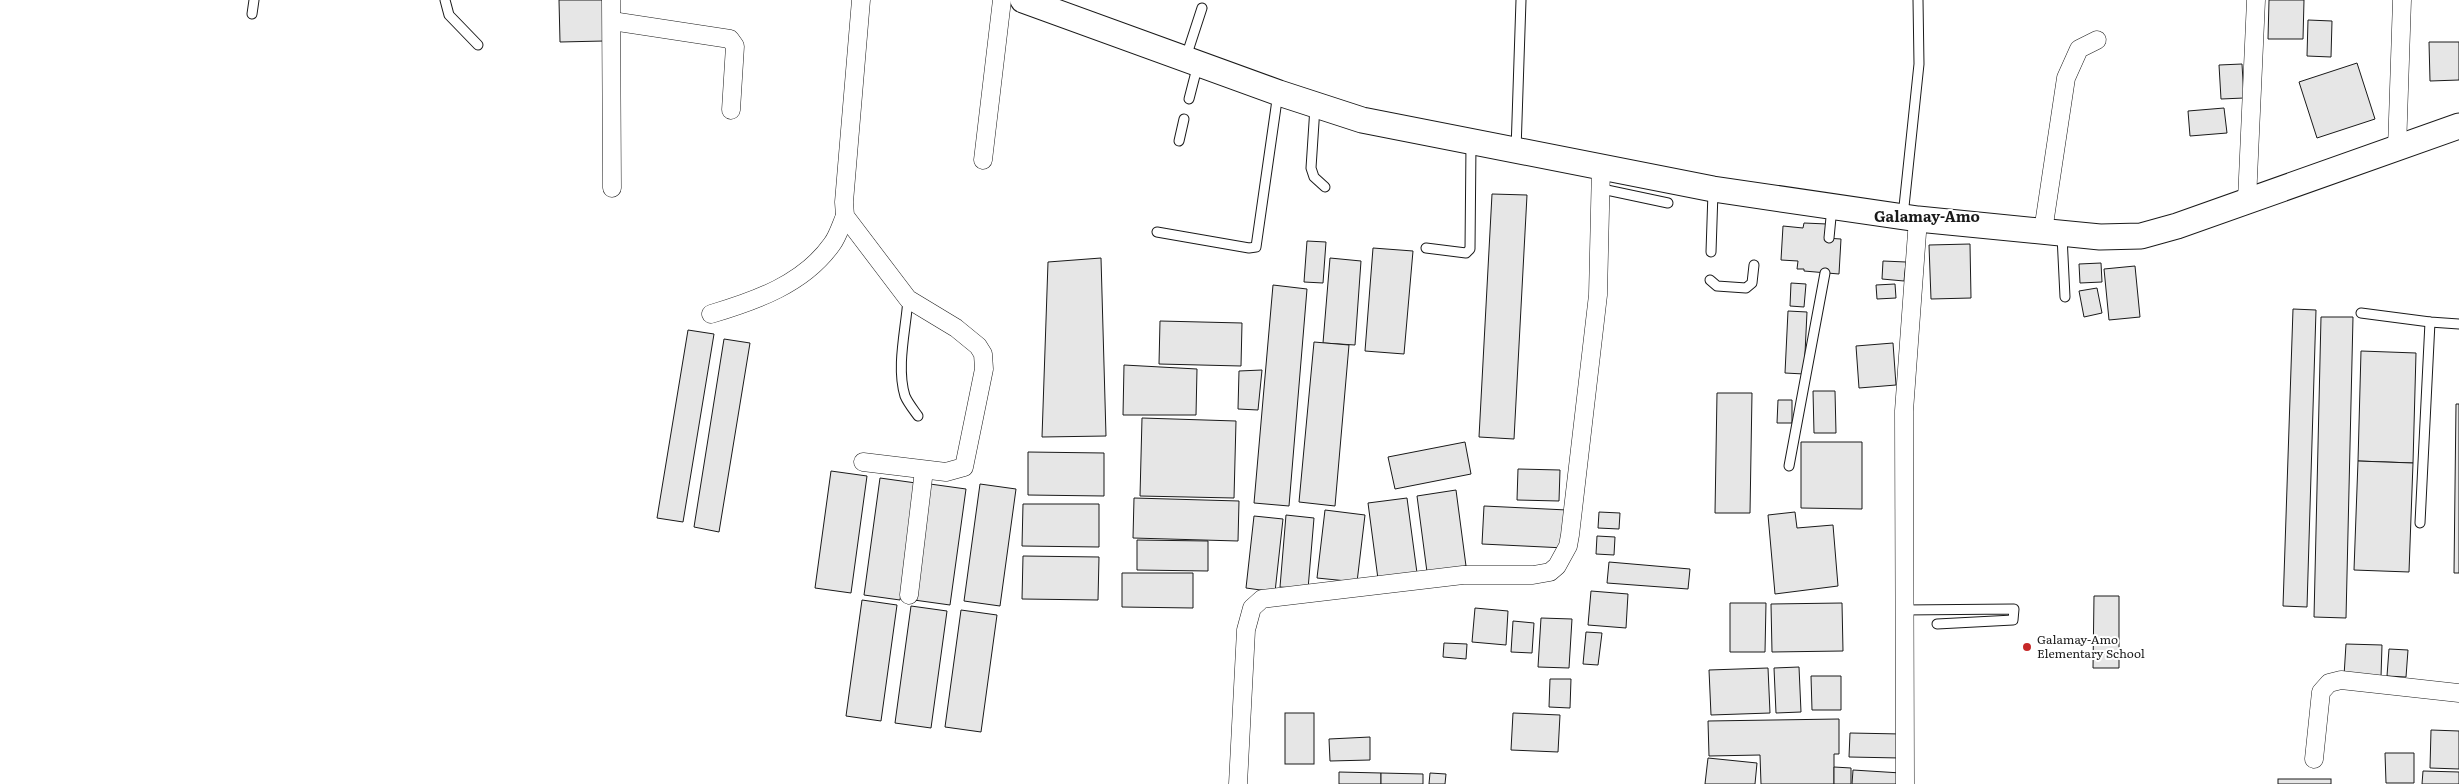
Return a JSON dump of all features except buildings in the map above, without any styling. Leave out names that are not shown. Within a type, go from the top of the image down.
[{"type":"street","points":[[611,0],[612,188]]},
{"type":"street","points":[[711,314],[752,302],[802,275],[832,244],[845,216],[844,202],[861,0]]},
{"type":"street","points":[[983,160],[1002,0]]},
{"type":"street","points":[[1023,0],[1278,93],[1362,120],[1516,150],[1602,178],[1713,189],[1911,218],[2100,237],[2141,236],[2177,226],[2459,126]]},
{"type":"street","points":[[2247,200],[2256,0]]},
{"type":"street","points":[[2397,149],[2402,0]]},
{"type":"street","points":[[612,21],[730,39],[735,46],[731,110]]},
{"type":"street","points":[[2053,232],[2066,78],[2079,49],[2097,40]]},
{"type":"street","points":[[1238,784],[1246,630],[1252,608],[1262,599],[1463,575],[1533,575],[1550,572],[1557,566],[1568,546],[1570,535],[1598,295],[1602,178]]},
{"type":"street","points":[[845,216],[908,299],[956,328],[978,346],[983,354],[984,369],[964,466],[946,472],[863,462]]},
{"type":"street","points":[[1905,784],[1903,610],[1904,412],[1911,218]]},
{"type":"street","points":[[909,595],[924,470]]},
{"type":"street","points":[[2314,759],[2321,692],[2330,683],[2342,680],[2459,693]]},
{"type":"lane","points":[[252,14],[254,0]]},
{"type":"lane","points":[[445,0],[449,15],[478,45]]},
{"type":"lane","points":[[1516,150],[1521,0]]},
{"type":"lane","points":[[1911,218],[1919,64],[1918,0]]},
{"type":"lane","points":[[1189,99],[1192,62],[1202,8]]},
{"type":"lane","points":[[1158,232],[1249,248],[1256,247],[1278,93]]},
{"type":"lane","points":[[1315,105],[1311,168],[1314,178],[1325,187]]},
{"type":"lane","points":[[1179,141],[1184,120]]},
{"type":"lane","points":[[1426,248],[1466,253],[1470,249],[1471,141]]},
{"type":"lane","points":[[1602,178],[1668,203]]},
{"type":"lane","points":[[1711,252],[1713,189]]},
{"type":"lane","points":[[1829,238],[1832,207]]},
{"type":"lane","points":[[2053,232],[2065,297]]},
{"type":"lane","points":[[1710,280],[1717,286],[1746,288],[1752,283],[1754,265]]},
{"type":"lane","points":[[1789,466],[1825,273]]},
{"type":"lane","points":[[908,299],[902,367],[903,387],[906,399],[918,416]]},
{"type":"lane","points":[[2361,313],[2459,324]]},
{"type":"lane","points":[[2420,523],[2430,322]]},
{"type":"lane","points":[[1903,610],[2014,609],[2015,617],[2013,620],[1938,624]]},
{"type":"place","name":"Galamay-Amo Elementary School","points":[[2027,647]]},
{"type":"district","name":"Galamay-Amo","points":[[1927,217]]}]
